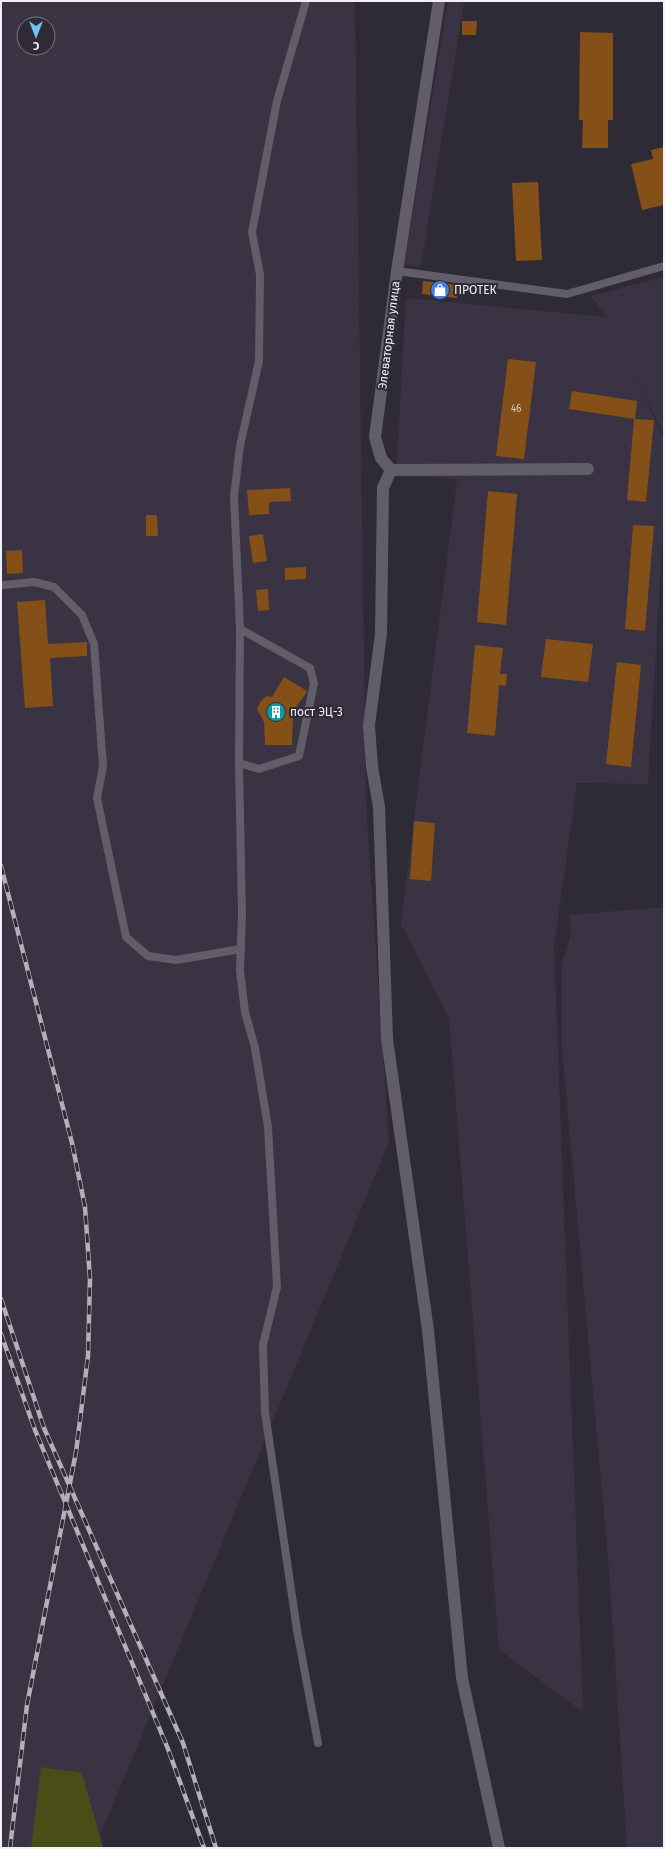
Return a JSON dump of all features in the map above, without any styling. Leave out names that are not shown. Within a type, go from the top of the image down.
[{"type":"street","name":"Элеваторная улица","points":[[391,470],[381,458],[375,437],[397,271],[439,1]]},
{"type":"street","points":[[499,1848],[462,1678],[428,1330],[387,1039],[379,807],[372,767],[369,725],[381,634],[383,488],[391,470],[588,469]]},
{"type":"lane","points":[[306,1],[277,101],[252,232],[260,275],[259,361],[240,446],[234,496],[240,629],[239,763],[242,914],[240,971],[246,1012],[255,1048],[268,1127],[277,1287],[264,1345],[265,1412],[297,1630],[318,1743]]},
{"type":"lane","points":[[397,271],[567,294],[664,266]]},
{"type":"lane","points":[[4,585],[34,582],[54,587],[82,615],[94,644],[103,766],[97,798],[126,937],[148,956],[176,960],[241,949]]},
{"type":"lane","points":[[239,763],[259,769],[300,756],[314,683],[310,668],[240,629]]},
{"type":"shaded area","points":[[1,1],[355,1],[366,805],[389,1142],[95,1848],[1,1848]]},
{"type":"shaded area","points":[[448,1],[464,1],[421,267],[404,265]]},
{"type":"shaded area","points":[[664,277],[664,436],[630,366],[664,439],[664,511],[648,784],[577,783],[554,947],[583,1712],[499,1650],[449,1018],[401,924],[457,479],[396,475],[406,298],[607,317],[591,296]]},
{"type":"shaded area","points":[[664,907],[664,1848],[627,1848],[609,1570],[562,1049],[562,964],[571,933],[569,915]]},
{"type":"green space","points":[[41,1767],[82,1773],[103,1848],[31,1848]]},
{"type":"building","points":[[462,21],[477,21],[476,35],[462,35]]},
{"type":"building","points":[[580,32],[613,33],[613,120],[608,120],[608,148],[582,148],[583,120],[579,120]]},
{"type":"building","points":[[664,147],[664,205],[642,210],[631,164],[653,159],[651,150]]},
{"type":"building","points":[[538,182],[542,260],[516,261],[512,183]]},
{"type":"building","name":"ПРОТЕК","points":[[423,281],[458,285],[457,298],[422,294]]},
{"type":"building","points":[[508,359],[536,362],[524,459],[496,456]]},
{"type":"building","points":[[572,391],[637,401],[635,419],[569,409]]},
{"type":"building","points":[[634,419],[654,420],[646,502],[627,500]]},
{"type":"building","points":[[290,488],[291,501],[269,502],[269,514],[249,515],[247,490]]},
{"type":"building","points":[[488,491],[517,494],[506,625],[477,622]]},
{"type":"building","points":[[146,515],[157,515],[158,536],[146,536]]},
{"type":"building","points":[[633,525],[654,526],[645,631],[625,629]]},
{"type":"building","points":[[263,534],[267,561],[253,563],[249,536]]},
{"type":"building","points":[[22,550],[23,573],[7,574],[6,551]]},
{"type":"building","points":[[306,567],[306,579],[285,580],[285,568]]},
{"type":"building","points":[[268,589],[269,610],[258,611],[256,590]]},
{"type":"building","points":[[45,600],[48,644],[87,642],[87,656],[50,658],[53,706],[25,708],[17,602]]},
{"type":"building","points":[[546,639],[593,644],[588,682],[541,677]]},
{"type":"building","points":[[475,645],[503,648],[500,674],[507,674],[506,686],[499,685],[495,736],[467,733]]},
{"type":"building","points":[[617,662],[641,665],[631,767],[606,764]]},
{"type":"building","name":"пост ЭЦ-3","points":[[284,677],[307,692],[296,707],[293,716],[292,745],[265,745],[264,722],[257,709],[260,702],[266,696],[272,697]]},
{"type":"building","points":[[414,821],[435,823],[431,881],[410,879]]},
{"type":"railway","points":[[1,866],[72,1143],[85,1207],[90,1279],[88,1356],[76,1452],[27,1705],[10,1848]]},
{"type":"railway","points":[[1,1299],[44,1428],[183,1743],[216,1848]]},
{"type":"railway","points":[[1,1334],[35,1430],[168,1749],[204,1848]]},
{"type":"place","name":"ПРОТЕК","points":[[440,290]]},
{"type":"place","name":"пост ЭЦ-3","points":[[276,712]]}]
